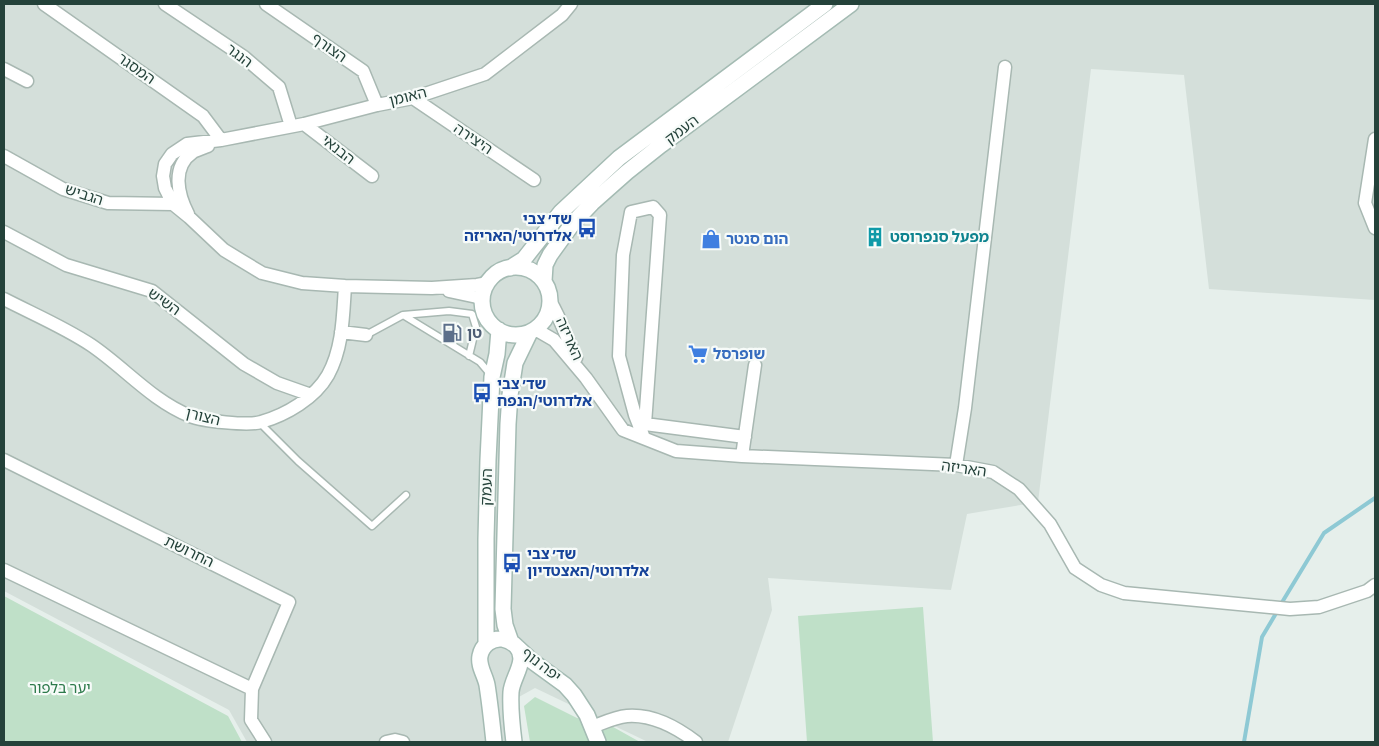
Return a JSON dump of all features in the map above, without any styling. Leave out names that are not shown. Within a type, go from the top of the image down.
[{"type":"main road","name":"העמק","points":[[510,268],[524,259],[560,212],[619,158],[825,4]]},
{"type":"main road","name":"העמק","points":[[544,281],[545,265],[573,223],[627,172],[851,4]]},
{"type":"main road","points":[[521,267],[531,270],[544,281],[549,290],[550,301],[546,317],[532,330],[514,335],[499,330],[487,317],[482,300],[488,282],[493,276],[510,268],[521,267]]},
{"type":"main road","name":"העמק","points":[[494,742],[487,686],[480,664],[481,650],[486,645],[486,539],[492,377],[497,354],[499,330]]},
{"type":"main road","name":"העמק","points":[[514,742],[511,693],[512,683],[521,659],[507,633],[503,609],[508,424],[515,363],[532,330]]},
{"type":"main road","points":[[486,645],[498,639],[505,639],[514,644]]},
{"type":"main road","name":"יפה נוף","points":[[514,644],[532,661],[565,685],[581,704],[598,742]]},
{"type":"main road","name":"יפה נוף","points":[[516,675],[526,672],[540,673],[565,685]]},
{"type":"street","name":"המסגר","points":[[44,4],[203,116],[221,140]]},
{"type":"street","name":"הנגר","points":[[165,4],[244,57],[278,87],[298,125]]},
{"type":"street","name":"הצורף","points":[[266,4],[363,71],[377,105]]},
{"type":"street","name":"האומן","points":[[221,140],[298,125],[413,98],[485,74],[562,15],[571,4]]},
{"type":"street","points":[[956,465],[965,408],[1005,67]]},
{"type":"street","points":[[4,70],[26,81]]},
{"type":"street","name":"היצירה","points":[[413,98],[534,180]]},
{"type":"street","name":"הבנאי","points":[[298,125],[372,176]]},
{"type":"street","points":[[1375,139],[1365,203],[1375,228]]},
{"type":"street","points":[[221,140],[187,144],[172,154],[165,164],[163,176],[165,188],[173,204],[224,250],[262,272],[302,283],[345,286],[432,288],[477,285],[488,282]]},
{"type":"street","points":[[189,217],[181,200],[178,173],[183,163],[192,153],[221,140]]},
{"type":"street","name":"הגביש","points":[[4,156],[63,189],[108,204],[173,204]]},
{"type":"street","points":[[653,207],[660,215],[644,438],[635,414],[620,356],[623,255],[630,212],[653,207]]},
{"type":"street","name":"השיש","points":[[4,232],[66,265],[152,291],[244,364],[277,382],[312,395]]},
{"type":"street","name":"הצורן","points":[[4,299],[91,345],[162,402],[191,417],[224,422],[260,423],[288,410],[312,395],[328,376],[337,353],[341,332],[345,286]]},
{"type":"street","points":[[432,288],[477,297],[482,300]]},
{"type":"street","name":"האריזה","points":[[550,301],[557,312],[568,342],[586,378]]},
{"type":"street","name":"האריזה","points":[[532,330],[554,340],[586,378],[623,430],[676,451],[742,456],[956,465],[993,472],[1019,489],[1050,524],[1075,568],[1101,585],[1124,593],[1290,608],[1319,607],[1367,591],[1375,585]]},
{"type":"street","points":[[341,332],[366,335]]},
{"type":"street","points":[[742,456],[756,365]]},
{"type":"street","points":[[646,424],[745,437]]},
{"type":"street","name":"החרושת","points":[[4,460],[289,602],[252,689],[251,720],[265,742]]},
{"type":"street","points":[[4,570],[252,689]]},
{"type":"street","points":[[592,727],[625,716],[641,716],[677,728],[696,742]]},
{"type":"street","points":[[386,742],[395,740],[403,742]]},
{"type":"lane","points":[[366,335],[403,315],[449,310],[472,314],[476,328],[469,356]]},
{"type":"lane","points":[[403,315],[480,362],[492,377]]},
{"type":"lane","points":[[260,423],[298,462],[372,526],[406,495]]},
{"type":"shaded area","points":[[4,4],[1375,4],[1375,300],[1209,289],[1184,75],[1091,69],[1038,502],[967,514],[951,590],[768,578],[772,610],[728,742],[648,742],[535,688],[517,698],[518,742],[247,742],[229,710],[4,591]]},
{"type":"green space","name":"יער בלפור","points":[[4,596],[228,716],[242,742],[4,742]]},
{"type":"green space","points":[[923,607],[933,742],[807,742],[798,616]]},
{"type":"green space","points":[[535,697],[577,718],[606,723],[640,742],[530,742],[524,706]]},
{"type":"waterway","points":[[1281,604],[1324,533],[1375,498]]},
{"type":"waterway","points":[[1244,742],[1262,637],[1278,610]]},
{"type":"place","name":"שד׳ צבי אלדרוטי/האריזה","points":[[587,228]]},
{"type":"place","name":"מפעל סנפרוסט","points":[[875,237]]},
{"type":"place","name":"הום סנטר","points":[[711,239]]},
{"type":"place","name":"טן","points":[[452,333]]},
{"type":"place","name":"שופרסל","points":[[698,354]]},
{"type":"place","name":"שד׳ צבי אלדרוטי/הנפח","points":[[482,393]]},
{"type":"place","name":"שד׳ צבי אלדרוטי/האצטדיון","points":[[512,563]]}]
